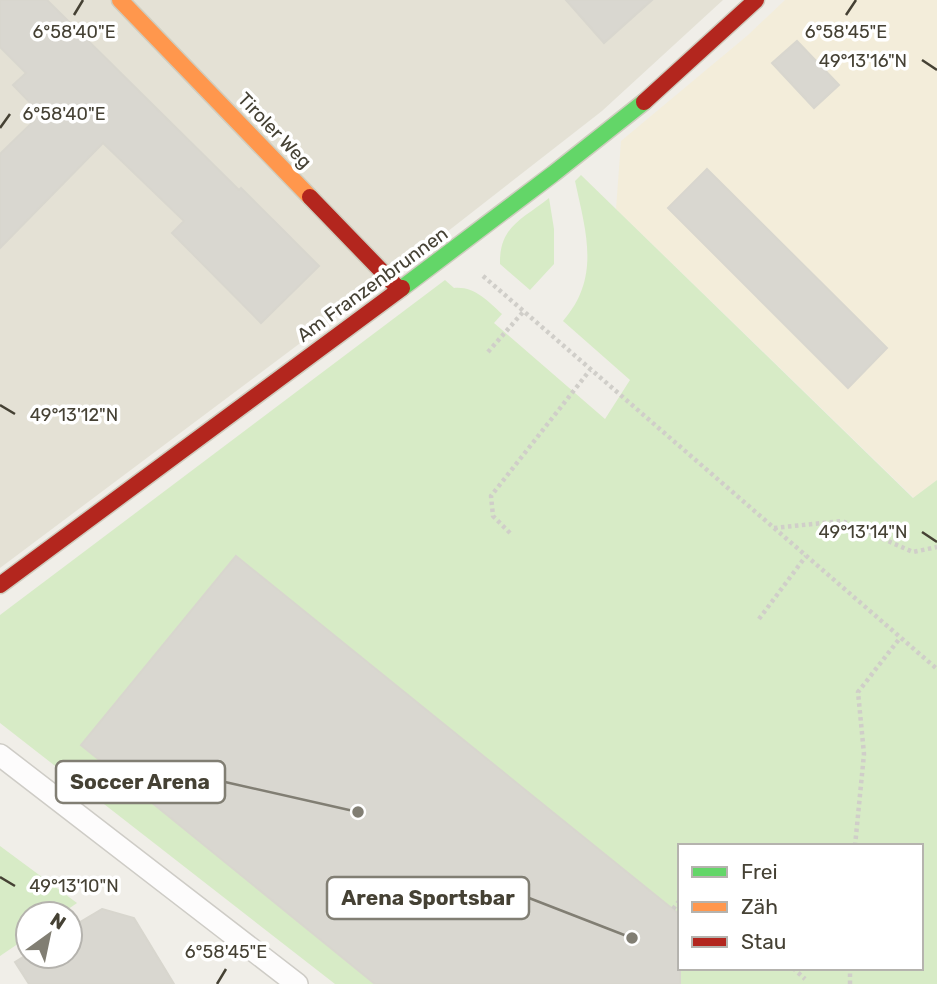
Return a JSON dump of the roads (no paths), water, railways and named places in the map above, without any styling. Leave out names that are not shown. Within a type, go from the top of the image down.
[{"type":"street","name":"Tiroler Weg","points":[[120,0],[399,289]]},
{"type":"street","name":"Am Franzenbrunnen","points":[[0,585],[453,250],[655,93],[757,0]]},
{"type":"lane","points":[[0,755],[297,984]]},
{"type":"place","name":"Soccer Arena","points":[[358,812]]},
{"type":"place","name":"Arena Sportsbar","points":[[632,938]]}]
